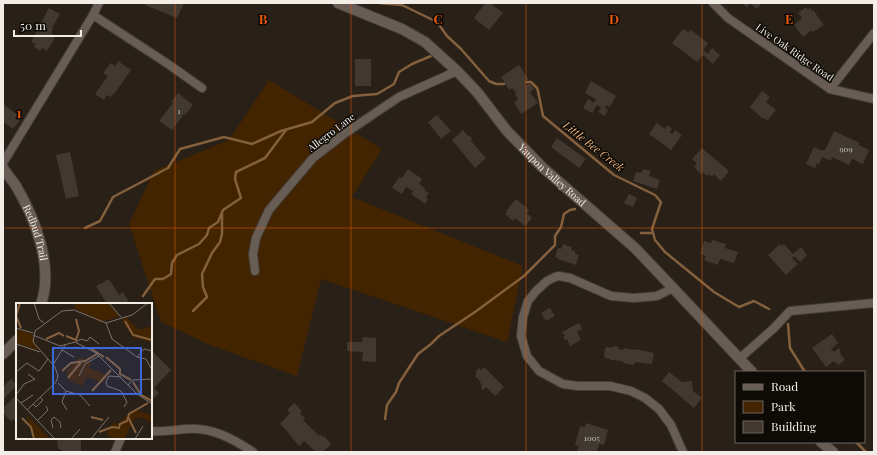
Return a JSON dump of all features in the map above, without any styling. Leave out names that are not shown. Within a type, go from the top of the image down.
[{"type":"street","points":[[3,163],[99,3]]},
{"type":"street","name":"Yaupon Valley Road","points":[[338,3],[402,29],[425,42],[457,71],[477,92],[507,132],[542,167],[635,248],[751,371]]},
{"type":"street","name":"Live Oak Ridge Road","points":[[713,3],[728,18],[830,89],[874,99]]},
{"type":"street","points":[[93,15],[202,88]]},
{"type":"street","points":[[830,89],[874,33]]},
{"type":"street","name":"Allegro Lane","points":[[255,271],[253,254],[256,238],[269,210],[313,158],[344,134],[399,97],[457,71]]},
{"type":"street","name":"Redbud Trail","points":[[3,168],[27,206],[38,234],[44,258],[45,278],[41,303]]},
{"type":"street","points":[[673,288],[657,296],[634,298],[611,296],[570,278],[559,276],[555,277],[547,280],[536,290],[528,302],[523,317],[521,336],[527,356],[539,371],[563,384],[578,386],[610,386],[631,391],[645,398],[659,409],[671,425],[683,452]]},
{"type":"street","points":[[739,359],[773,329],[790,311],[874,303]]},
{"type":"street","points":[[3,354],[16,341]]},
{"type":"street","points":[[152,431],[201,429],[217,432],[253,452]]},
{"type":"street","points":[[115,452],[120,439]]},
{"type":"street","points":[[822,443],[833,452]]},
{"type":"green space","points":[[269,80],[382,149],[352,197],[523,266],[507,342],[321,279],[297,376],[210,345],[161,322],[129,224],[154,171],[229,140]]},
{"type":"building","points":[[146,3],[184,3],[177,18],[145,5]]},
{"type":"building","points":[[485,3],[490,3],[503,13],[489,30],[474,18]]},
{"type":"building","points":[[742,3],[750,3],[747,7]]},
{"type":"building","points":[[750,3],[762,3],[757,9]]},
{"type":"building","points":[[806,7],[808,10],[810,8],[812,11],[813,10],[824,25],[813,32],[812,30],[803,37],[794,25],[802,18],[798,13]]},
{"type":"building","points":[[49,8],[60,14],[52,28],[51,33],[56,36],[47,51],[42,48],[40,51],[34,47],[36,44],[31,42]]},
{"type":"building","points":[[683,29],[689,32],[691,30],[708,43],[703,50],[708,54],[712,48],[720,55],[713,64],[703,55],[697,62],[672,43]]},
{"type":"building","points":[[355,59],[371,59],[371,86],[355,86]]},
{"type":"building","points":[[118,61],[131,70],[114,94],[111,97],[107,95],[104,100],[95,94],[108,76],[103,73],[111,63],[115,66]]},
{"type":"building","points":[[519,65],[529,80],[525,82],[526,85],[530,83],[534,89],[530,92],[538,103],[521,114],[514,102],[518,100],[515,94],[516,93],[512,88],[509,90],[501,77]]},
{"type":"building","points":[[591,81],[616,96],[610,107],[606,105],[605,108],[608,110],[605,116],[598,112],[601,108],[597,105],[592,113],[583,108],[588,99],[594,103],[596,99],[585,93]]},
{"type":"building","points":[[762,91],[770,97],[766,102],[776,110],[767,121],[750,107]]},
{"type":"building","points":[[178,93],[193,105],[172,130],[159,121],[173,103],[171,102]]},
{"type":"building","points":[[3,104],[22,118],[13,129],[3,122]]},
{"type":"building","points":[[437,115],[451,131],[441,139],[428,122]]},
{"type":"building","points":[[657,123],[665,129],[667,125],[672,129],[670,132],[672,134],[675,130],[682,135],[671,150],[649,134]]},
{"type":"building","points":[[463,130],[468,136],[469,135],[472,139],[471,141],[486,158],[475,168],[452,140]]},
{"type":"building","points":[[834,131],[860,143],[859,145],[869,150],[863,164],[852,159],[849,165],[832,157],[831,161],[822,157],[819,164],[817,163],[815,168],[806,164],[814,147],[822,151],[825,150]]},
{"type":"building","points":[[557,138],[586,159],[579,168],[551,147]]},
{"type":"building","points":[[702,148],[729,171],[721,181],[714,174],[712,177],[708,174],[707,176],[702,172],[701,174],[694,167],[697,163],[692,159]]},
{"type":"building","points":[[70,152],[79,196],[66,199],[56,155]]},
{"type":"building","points":[[408,169],[422,179],[419,184],[429,193],[426,197],[428,199],[425,204],[411,194],[413,191],[406,187],[402,194],[392,188],[399,177],[402,178]]},
{"type":"building","points":[[643,169],[651,171],[649,176],[660,180],[657,189],[633,181],[636,172],[641,173]]},
{"type":"building","points":[[629,194],[637,198],[633,207],[624,203]]},
{"type":"building","points":[[516,199],[529,210],[527,213],[532,218],[525,226],[515,218],[513,221],[505,214]]},
{"type":"building","points":[[712,240],[726,244],[725,248],[738,252],[734,263],[720,259],[718,265],[704,260],[706,256],[700,254],[704,241],[711,243]]},
{"type":"building","points":[[563,244],[572,247],[571,250],[575,251],[575,254],[579,255],[576,265],[555,257],[558,248],[561,249]]},
{"type":"building","points":[[780,244],[782,246],[784,244],[793,254],[801,247],[807,255],[800,262],[794,256],[792,258],[798,264],[786,275],[768,255]]},
{"type":"building","points":[[109,279],[119,295],[123,292],[129,303],[106,303],[96,286]]},
{"type":"building","points":[[550,308],[555,316],[546,321],[541,313]]},
{"type":"building","points":[[579,323],[582,329],[577,332],[581,340],[570,346],[567,339],[565,340],[563,337],[565,336],[562,332]]},
{"type":"building","points":[[832,334],[838,343],[831,349],[832,351],[834,352],[839,348],[840,353],[845,360],[838,365],[834,361],[826,367],[812,348]]},
{"type":"building","points":[[363,337],[376,338],[376,362],[362,361],[363,352],[347,351],[347,342],[362,342]]},
{"type":"building","points":[[613,346],[619,347],[618,349],[623,350],[624,348],[636,349],[654,353],[652,364],[635,362],[632,365],[622,361],[605,358],[605,348],[612,348]]},
{"type":"building","points":[[152,351],[171,370],[154,388],[159,393],[152,399]]},
{"type":"building","points":[[484,367],[504,387],[495,396],[486,387],[483,390],[481,388],[481,382],[475,376],[477,374],[475,372],[479,368],[481,370]]},
{"type":"building","points":[[669,372],[682,382],[692,381],[693,391],[702,398],[694,408],[662,381]]},
{"type":"building","points":[[11,379],[16,384],[16,386],[3,400],[3,387]]},
{"type":"building","points":[[16,396],[16,422],[13,419],[11,421],[3,413],[3,408]]},
{"type":"building","points":[[294,403],[302,411],[300,414],[305,418],[303,420],[319,436],[320,434],[323,437],[324,436],[331,444],[323,452],[316,452],[304,441],[299,446],[280,424],[290,413],[287,410]]},
{"type":"building","points":[[586,423],[608,430],[604,445],[599,444],[597,452],[577,452],[579,446],[575,445],[580,426],[585,427]]},
{"type":"building","points":[[57,439],[81,439],[81,452],[62,452],[61,449],[58,449]]},
{"type":"waterway","name":"Little Bee Creek","points":[[379,3],[402,5],[437,22],[447,36],[461,49],[489,81],[496,84],[504,84]]},
{"type":"waterway","points":[[85,228],[100,221],[113,197],[168,168],[180,149],[224,137],[252,144],[281,131],[312,122],[335,103],[353,96],[377,94],[394,84],[399,72],[412,64],[431,56]]},
{"type":"waterway","name":"Little Bee Creek","points":[[526,82],[531,82],[537,88],[543,116],[614,175],[655,195],[661,202],[652,229],[655,240],[665,252],[714,292],[739,307],[754,301],[769,309]]},
{"type":"waterway","points":[[143,296],[155,279],[163,279],[171,274],[172,263],[177,255],[199,244],[207,235],[209,228],[218,222],[223,210],[241,198],[235,179],[236,172],[265,158],[286,130]]},
{"type":"waterway","points":[[385,419],[387,405],[418,354],[439,336],[524,276],[555,245],[555,236],[561,227],[564,214],[575,209]]},
{"type":"waterway","points":[[193,311],[207,297],[203,287],[202,274],[212,253],[220,242],[222,234],[222,214]]},
{"type":"waterway","points":[[641,233],[653,233]]},
{"type":"waterway","name":"Little Bee Creek","points":[[788,324],[790,348],[804,371]]},
{"type":"waterway","name":"Little Bee Creek","points":[[857,443],[866,452]]}]
